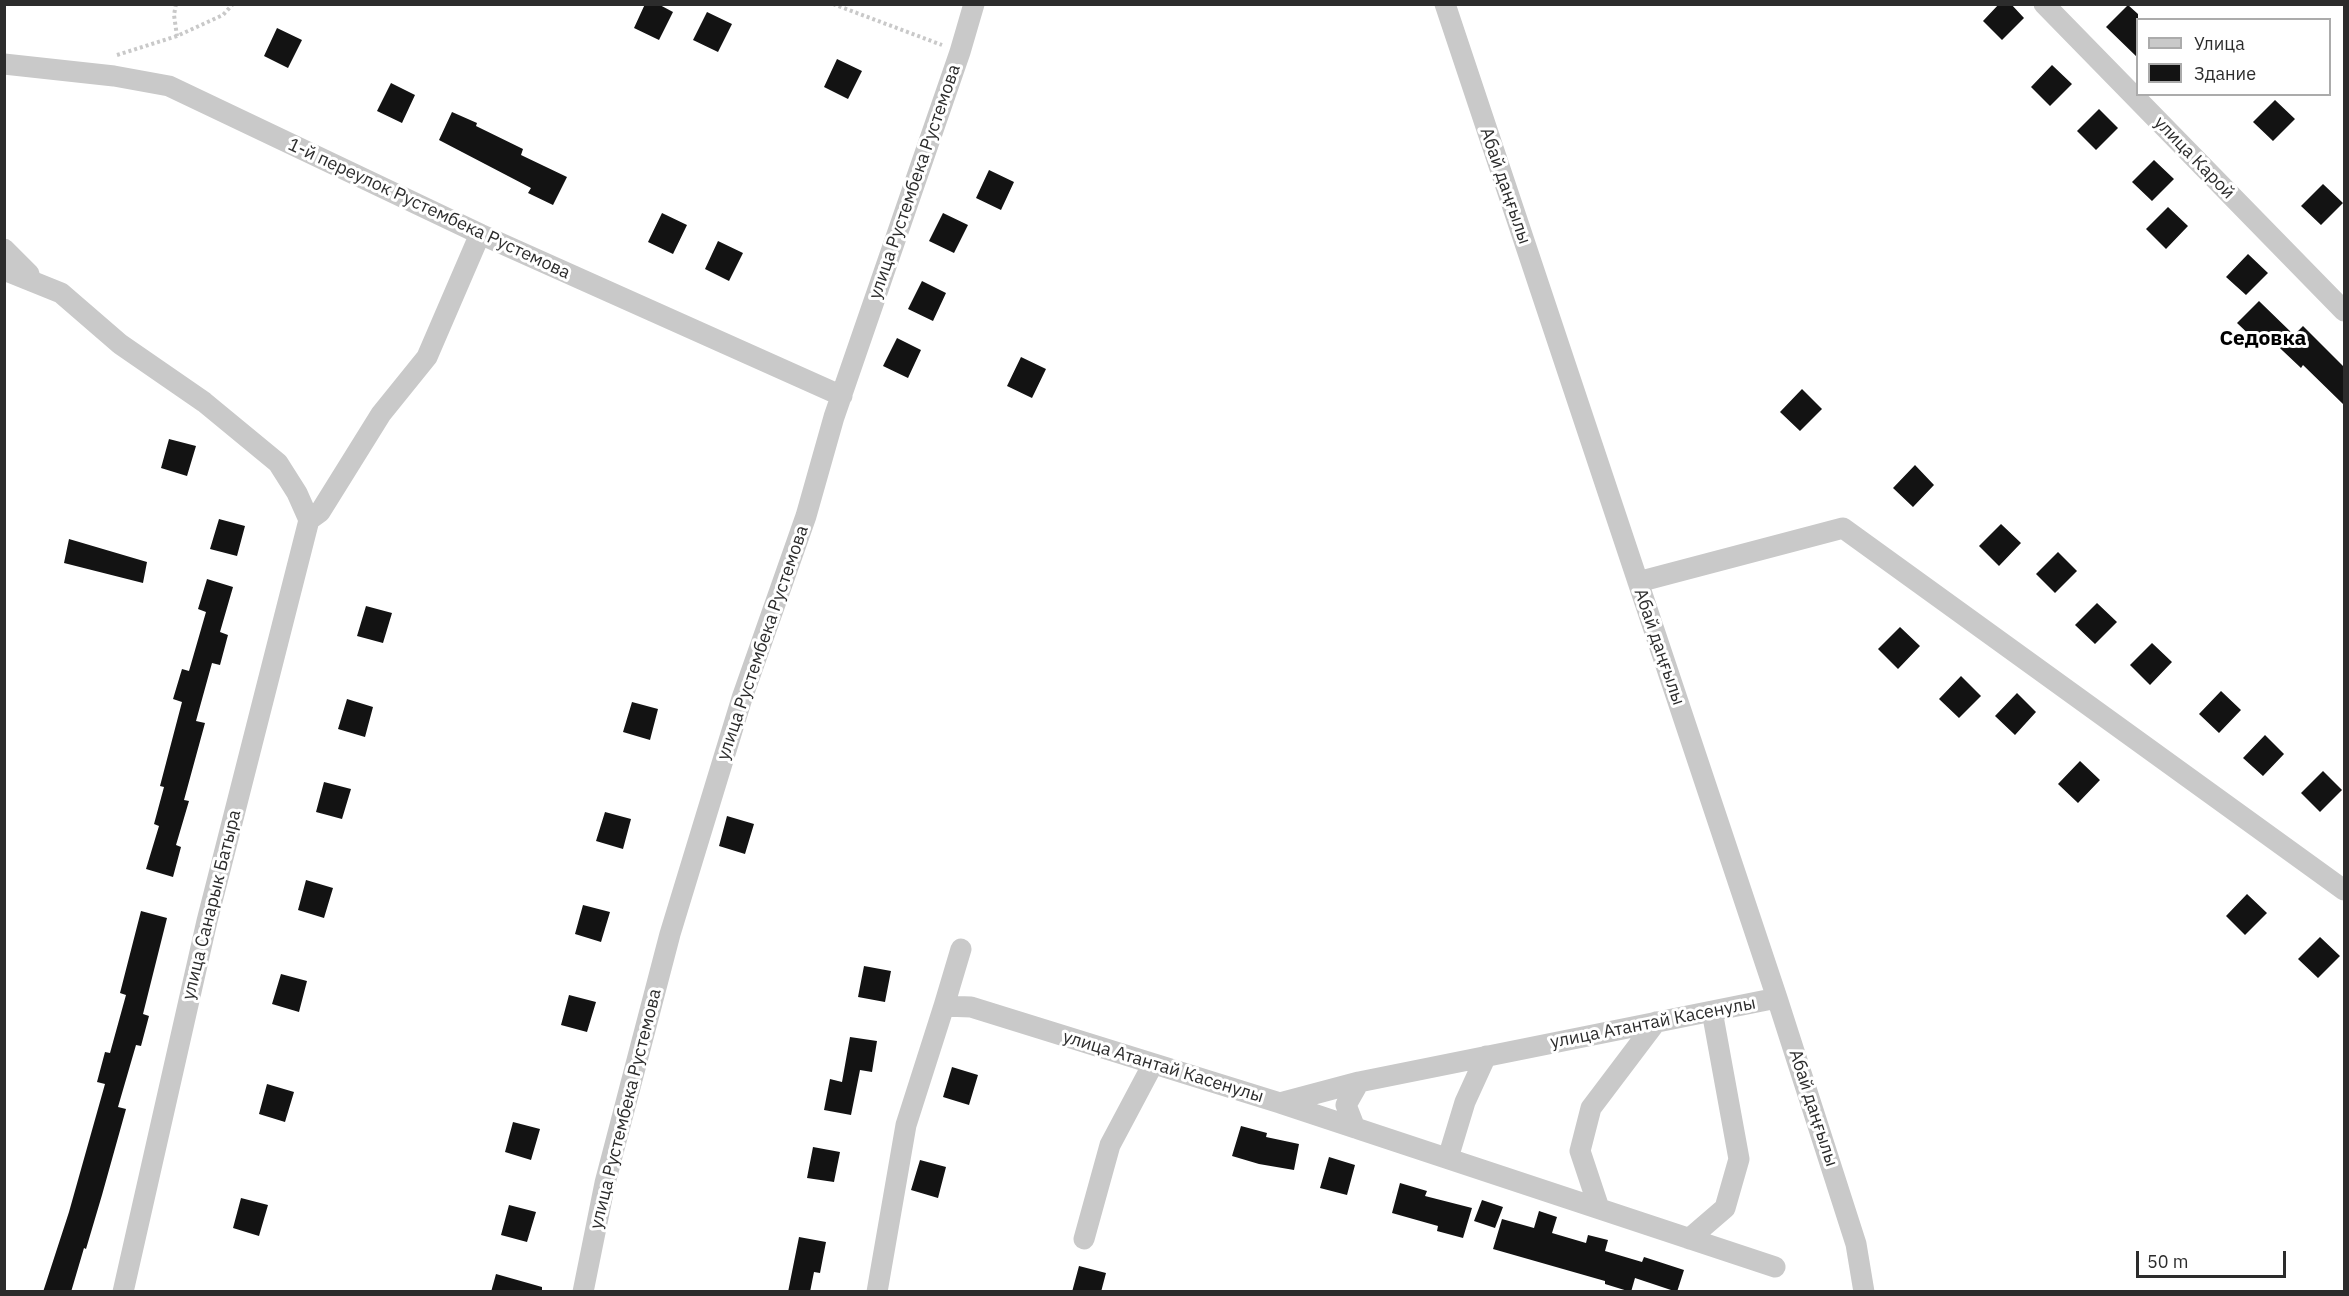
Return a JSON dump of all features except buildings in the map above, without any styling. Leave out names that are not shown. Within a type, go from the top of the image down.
[{"type":"street","name":"улица Рустембека Рустемова","points":[[583,1292],[605,1183],[670,934],[742,698],[806,516],[842,396],[960,52],[974,4]]},
{"type":"street","name":"Абай даңғылы","points":[[1445,4],[1777,998],[1857,1244],[1864,1292]]},
{"type":"street","name":"улица Карой","points":[[2044,4],[2344,311]]},
{"type":"street","name":"1-й переулок Рустембека Рустемова","points":[[4,64],[114,76],[169,86],[480,234],[842,396]]},
{"type":"street","points":[[4,270],[61,293],[120,344],[204,402],[278,464],[297,493],[309,520],[320,512],[381,414],[427,357],[480,234]]},
{"type":"street","points":[[4,249],[29,274],[30,280]]},
{"type":"street","name":"улица Санарык Батыра","points":[[123,1292],[207,921],[309,520]]},
{"type":"street","points":[[1638,582],[1843,528],[2344,890]]},
{"type":"street","points":[[877,1292],[906,1125],[961,949]]},
{"type":"street","name":"улица Атантай Касенулы","points":[[944,1006],[970,1007],[1280,1102],[1359,1082],[1777,998]]},
{"type":"street","points":[[1689,1239],[1725,1208],[1739,1159],[1713,1011]]},
{"type":"street","points":[[1599,1208],[1580,1151],[1591,1108],[1656,1022]]},
{"type":"street","points":[[1449,1158],[1465,1102],[1486,1056]]},
{"type":"street","points":[[1084,1239],[1110,1145],[1152,1064]]},
{"type":"street","points":[[1355,1128],[1346,1105],[1359,1082]]},
{"type":"street","points":[[1280,1102],[1775,1267]]},
{"type":"path","points":[[176,4],[174,15],[177,36]]},
{"type":"path","points":[[112,57],[177,36],[223,15],[233,4]]},
{"type":"path","points":[[833,4],[960,52]]},
{"type":"district","name":"Седовка","points":[[2263,339]]}]
